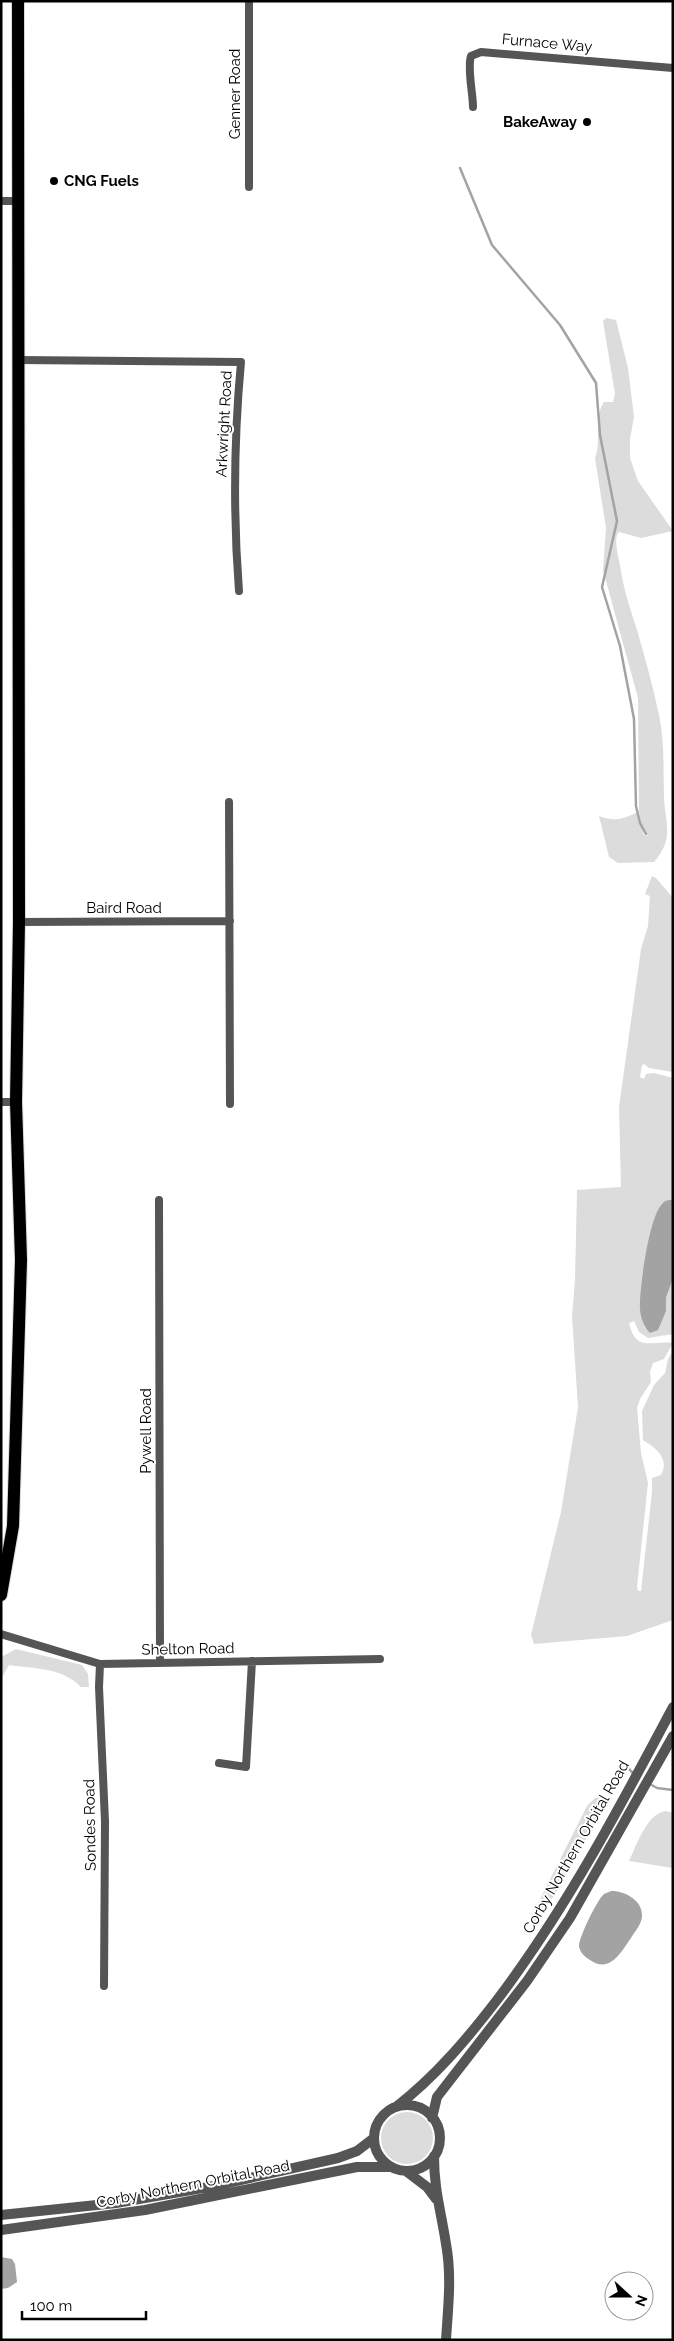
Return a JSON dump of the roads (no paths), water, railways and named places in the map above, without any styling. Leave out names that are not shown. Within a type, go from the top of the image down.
[{"type":"main road","points":[[1,1595],[13,1526],[21,1260],[16,1102],[19,922],[18,1]]},
{"type":"street","name":"Genner Road","points":[[249,1],[249,187]]},
{"type":"street","name":"Furnace Way","points":[[474,107],[468,63],[471,56],[480,52],[673,68]]},
{"type":"street","points":[[1,201],[17,201]]},
{"type":"street","name":"Arkwright Road","points":[[18,360],[241,362],[236,417],[235,543],[238,591]]},
{"type":"street","points":[[230,802],[230,1104]]},
{"type":"street","name":"Baird Road","points":[[19,922],[230,921]]},
{"type":"street","points":[[1,1102],[16,1102]]},
{"type":"street","name":"Pywell Road","points":[[159,1200],[160,1663]]},
{"type":"street","name":"Shelton Road","points":[[1,1634],[100,1664],[380,1659]]},
{"type":"street","points":[[219,1763],[246,1766],[252,1661]]},
{"type":"street","name":"Sondes Road","points":[[100,1664],[99,1687],[105,1821],[104,1986]]},
{"type":"street","name":"Corby Northern Orbital Road","points":[[396,2107],[424,2085],[467,2039],[514,1978],[558,1914],[673,1707]]},
{"type":"street","name":"Corby Northern Orbital Road","points":[[432,2118],[437,2097],[527,1981],[570,1918],[673,1736]]},
{"type":"street","points":[[436,2200],[427,2187],[406,2171],[390,2167],[379,2154],[374,2138],[376,2128],[381,2119],[396,2107],[416,2107],[432,2118],[439,2130],[440,2139],[434,2156],[436,2200],[446,2245],[450,2292],[446,2340]]},
{"type":"street","name":"Corby Northern Orbital Road","points":[[1,2215],[116,2203],[214,2186],[338,2158],[357,2151],[374,2138]]},
{"type":"street","points":[[406,2171],[421,2168],[434,2156]]},
{"type":"street","name":"Corby Northern Orbital Road","points":[[1,2230],[145,2210],[357,2167],[390,2167]]},
{"type":"waterway","points":[[460,168],[492,245],[560,325],[596,383],[600,435],[617,521],[602,587],[620,646],[634,719],[636,806],[640,823],[646,834]]},
{"type":"waterway","points":[[622,1762],[633,1773]]},
{"type":"waterway","points":[[648,1783],[657,1788],[673,1790]]},
{"type":"place","name":"BakeAway","points":[[587,122]]},
{"type":"place","name":"CNG Fuels","points":[[54,181]]}]
